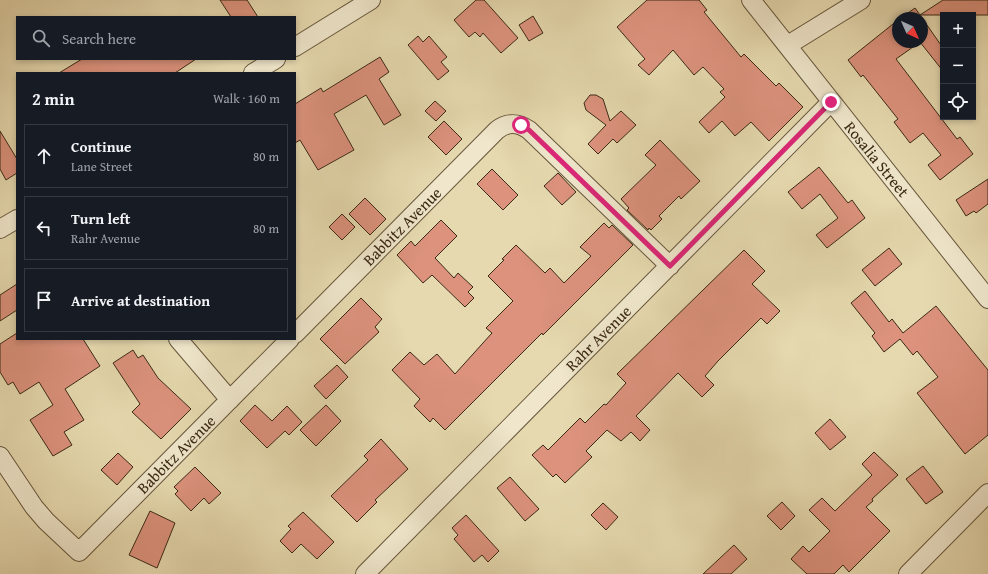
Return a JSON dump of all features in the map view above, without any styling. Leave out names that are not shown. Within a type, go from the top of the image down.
[{"type":"street","points":[[296,46],[371,0]]},
{"type":"street","name":"Rosalia Street","points":[[751,0],[988,299]]},
{"type":"street","points":[[788,45],[861,0]]},
{"type":"street","points":[[255,72],[274,60]]},
{"type":"street","name":"Rahr Avenue","points":[[365,574],[831,102]]},
{"type":"street","name":"Babbitz Avenue","points":[[296,333],[497,130],[512,123],[521,125],[529,130],[670,266]]},
{"type":"street","points":[[0,229],[16,220]]},
{"type":"street","points":[[179,340],[230,400]]},
{"type":"street","name":"Babbitz Avenue","points":[[0,456],[34,507],[46,521],[79,552],[289,340]]},
{"type":"street","points":[[908,574],[988,493]]},
{"type":"building","points":[[220,0],[247,0],[257,16],[230,16]]},
{"type":"building","points":[[476,0],[484,0],[518,38],[501,53],[483,33],[480,37],[475,32],[469,37],[454,20]]},
{"type":"building","points":[[647,0],[699,0],[707,10],[704,12],[741,57],[744,54],[776,86],[779,83],[803,107],[769,141],[751,122],[735,136],[722,121],[709,133],[699,122],[725,97],[720,92],[724,89],[703,67],[694,75],[673,50],[649,75],[638,65],[645,59],[617,27]]},
{"type":"building","points":[[943,0],[988,0],[988,15],[976,15],[976,12],[940,12],[940,15],[928,15],[928,12],[925,12]]},
{"type":"building","points":[[915,8],[918,12],[909,12]]},
{"type":"building","points":[[533,16],[543,33],[529,41],[519,25]]},
{"type":"building","points":[[892,25],[892,48],[912,48],[896,59],[940,117],[940,120],[943,120],[957,139],[960,137],[973,154],[940,180],[928,165],[941,155],[923,133],[910,143],[894,122],[898,119],[863,75],[861,77],[848,60]]},
{"type":"building","points":[[928,26],[940,44],[940,67],[925,48],[928,48]]},
{"type":"building","points":[[418,36],[423,42],[429,36],[447,57],[441,62],[449,71],[438,80],[408,45]]},
{"type":"building","points":[[380,57],[389,72],[379,79],[401,115],[384,125],[366,95],[334,114],[354,150],[318,170],[300,140],[296,142],[296,103],[321,88],[323,92]]},
{"type":"building","points":[[80,60],[194,60],[176,72],[61,72]]},
{"type":"building","points":[[590,95],[596,95],[603,99],[610,121],[621,111],[636,125],[617,143],[613,139],[598,154],[588,144],[606,125],[586,110],[584,103]]},
{"type":"building","points":[[435,101],[446,111],[436,121],[425,111]]},
{"type":"building","points":[[444,121],[462,139],[446,155],[428,137]]},
{"type":"building","points":[[0,131],[16,157],[16,174],[6,180],[0,169]]},
{"type":"building","points":[[660,140],[700,181],[681,199],[679,196],[659,216],[662,219],[651,230],[649,228],[648,230],[627,210],[629,208],[621,199],[656,165],[645,155]]},
{"type":"building","points":[[819,167],[848,203],[852,200],[865,218],[827,248],[816,235],[838,218],[820,194],[802,209],[788,192]]},
{"type":"building","points":[[492,169],[518,195],[503,210],[477,184]]},
{"type":"building","points":[[558,173],[576,192],[562,205],[544,186]]},
{"type":"building","points":[[988,179],[988,204],[976,213],[974,211],[966,216],[956,200]]},
{"type":"building","points":[[365,198],[386,219],[370,235],[349,214]]},
{"type":"building","points":[[342,214],[355,227],[342,240],[329,227]]},
{"type":"building","points":[[441,220],[457,236],[435,258],[454,278],[458,273],[473,287],[468,292],[474,298],[465,307],[432,275],[423,283],[397,255],[411,241],[415,246]]},
{"type":"building","points":[[604,223],[609,228],[612,225],[633,245],[445,430],[433,418],[430,422],[414,406],[420,399],[392,370],[410,352],[424,365],[437,354],[455,374],[492,333],[486,328],[513,301],[488,276],[504,260],[502,259],[516,245],[545,273],[550,268],[564,283],[591,256],[580,247]]},
{"type":"building","points":[[889,248],[902,264],[875,286],[862,270]]},
{"type":"building","points":[[744,250],[765,271],[752,284],[780,311],[767,324],[761,318],[718,361],[705,376],[714,385],[702,397],[678,373],[636,416],[650,430],[640,441],[631,432],[621,441],[607,430],[586,451],[592,457],[565,483],[556,474],[553,477],[532,455],[543,445],[548,450],[580,418],[585,423],[604,404],[606,405],[626,383],[617,374]]},
{"type":"building","points":[[16,285],[16,311],[0,321],[0,295]]},
{"type":"building","points":[[865,291],[889,322],[892,319],[903,333],[936,306],[988,370],[988,435],[965,454],[917,393],[938,377],[917,351],[913,355],[900,339],[884,352],[872,336],[875,333],[851,303]]},
{"type":"building","points":[[361,298],[382,319],[375,327],[379,332],[345,364],[320,339]]},
{"type":"building","points":[[16,334],[16,340],[84,340],[100,366],[65,389],[84,420],[64,432],[72,445],[53,456],[30,420],[53,405],[39,382],[20,394],[13,382],[8,385],[0,372],[0,344]]},
{"type":"building","points":[[133,350],[138,358],[143,355],[158,378],[191,409],[161,439],[132,412],[140,404],[113,363]]},
{"type":"building","points":[[337,365],[348,377],[326,399],[314,386]]},
{"type":"building","points":[[255,405],[272,421],[287,406],[302,422],[289,435],[285,431],[267,448],[240,421]]},
{"type":"building","points":[[326,405],[341,421],[316,446],[300,430]]},
{"type":"building","points":[[830,419],[846,437],[830,450],[815,433]]},
{"type":"building","points":[[381,439],[408,469],[375,500],[377,502],[357,522],[331,496],[368,460],[364,456]]},
{"type":"building","points":[[874,452],[898,475],[872,499],[873,501],[866,507],[890,531],[849,572],[843,565],[834,574],[807,574],[791,559],[803,546],[809,552],[830,531],[809,510],[822,498],[835,511],[872,475],[862,464]]},
{"type":"building","points":[[118,453],[133,467],[117,485],[101,470]]},
{"type":"building","points":[[923,466],[943,492],[926,504],[906,479]]},
{"type":"building","points":[[195,467],[221,493],[209,504],[204,498],[191,511],[175,494],[178,491],[174,487]]},
{"type":"building","points":[[510,477],[539,509],[525,521],[497,488]]},
{"type":"building","points":[[782,502],[795,516],[781,530],[767,516]]},
{"type":"building","points":[[603,503],[618,517],[606,530],[591,515]]},
{"type":"building","points":[[150,511],[175,523],[157,568],[129,555]]},
{"type":"building","points":[[303,512],[334,542],[317,559],[301,544],[292,553],[280,541],[291,529],[288,526]]},
{"type":"building","points":[[466,515],[499,551],[488,562],[482,555],[474,562],[454,539],[458,535],[452,528]]},
{"type":"building","points":[[734,545],[747,559],[731,574],[703,574]]},
{"type":"route","points":[[521,125],[529,130],[670,266],[831,102]]}]
